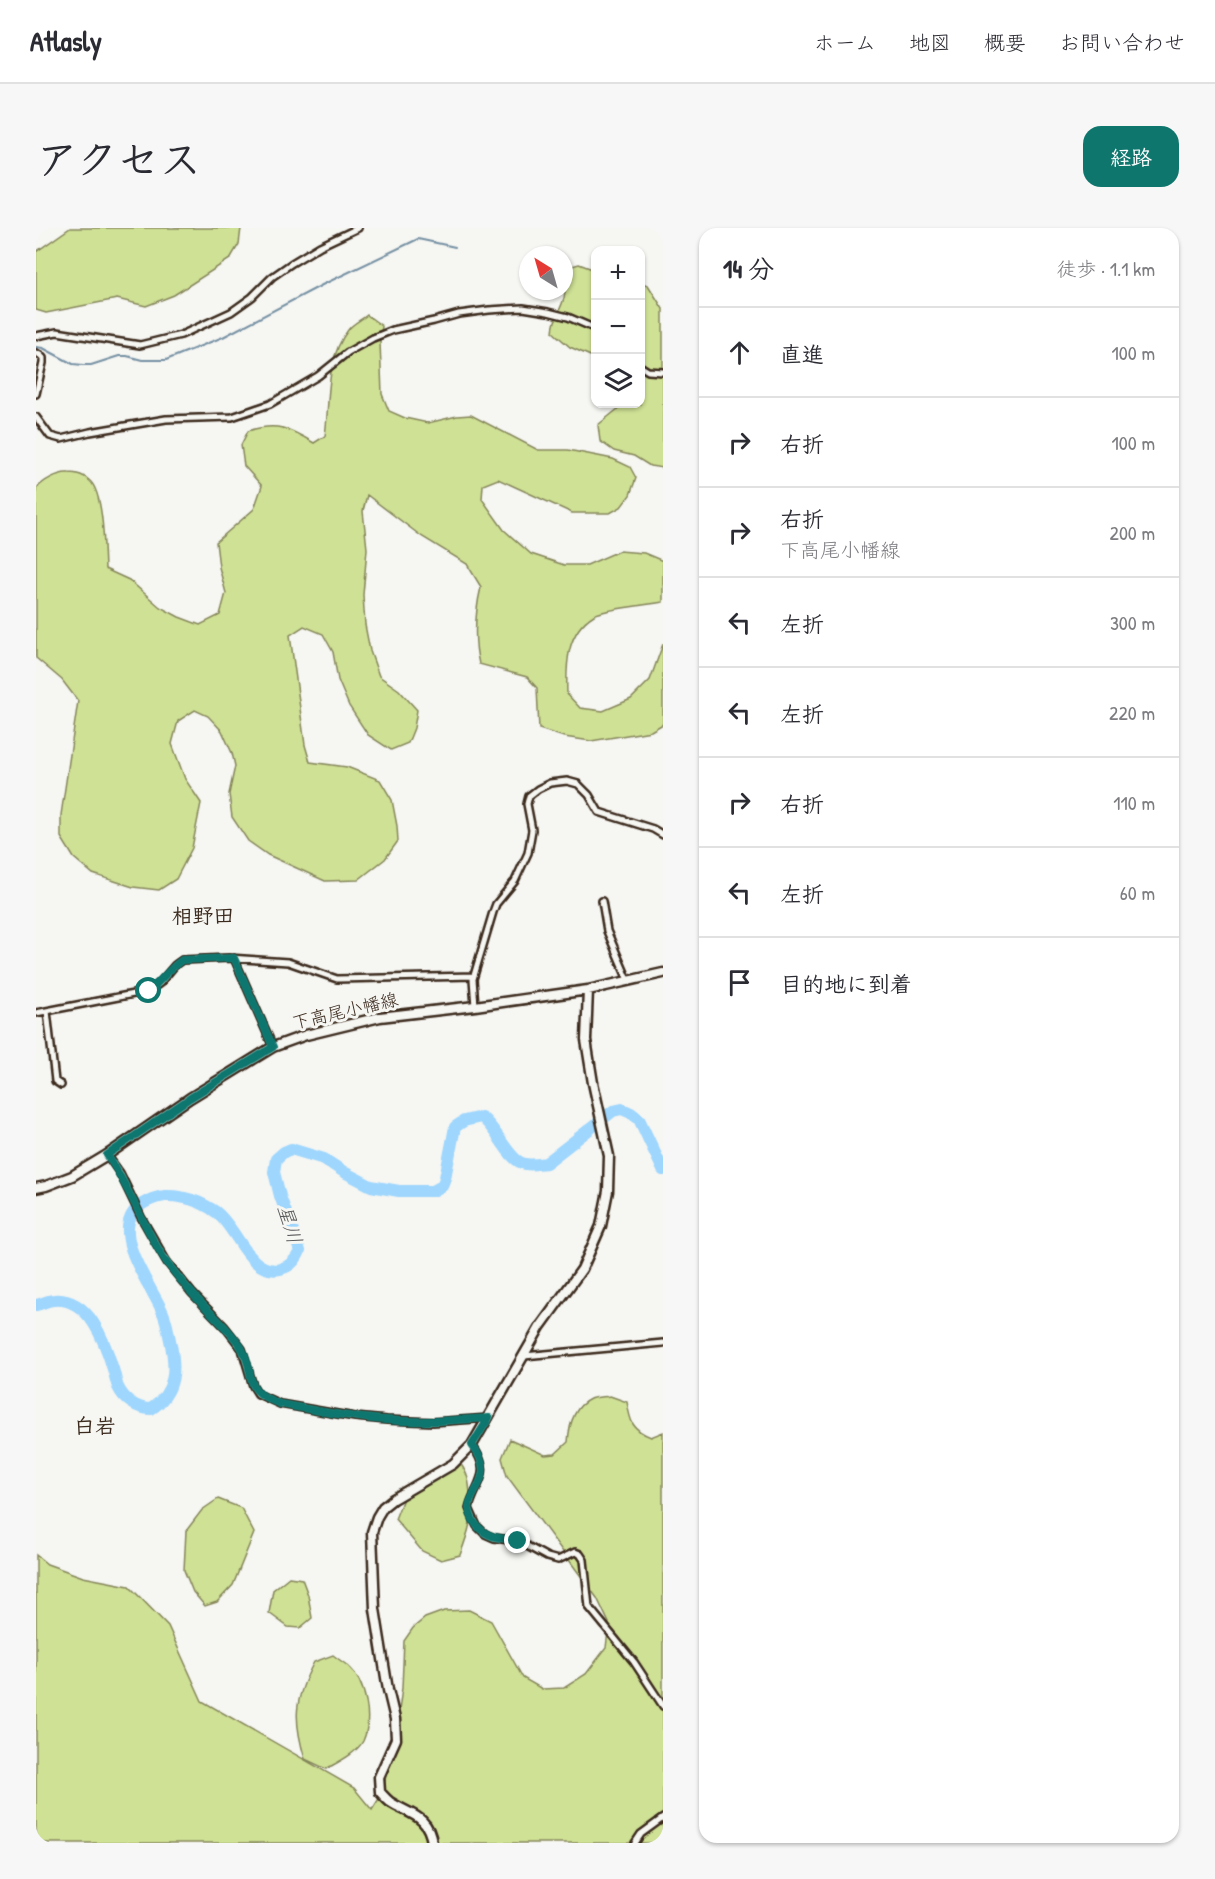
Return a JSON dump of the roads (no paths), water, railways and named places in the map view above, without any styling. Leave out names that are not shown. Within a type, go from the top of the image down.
[{"type":"street","points":[[36,336],[57,332],[140,345],[181,334],[231,312],[292,262],[358,228]]},
{"type":"street","points":[[36,417],[50,436],[61,439],[166,419],[232,417],[270,404],[318,376],[348,352],[373,338],[393,330],[459,314],[523,308],[568,317],[591,327]]},
{"type":"street","points":[[36,353],[43,360],[36,394]]},
{"type":"street","points":[[645,369],[663,372]]},
{"type":"street","points":[[475,1006],[474,976],[496,904],[515,881],[528,853],[532,830],[528,799],[534,791],[555,781],[578,784],[589,795],[599,812],[653,829],[663,835]]},
{"type":"street","points":[[602,901],[608,931],[628,980]]},
{"type":"street","points":[[36,1013],[149,991],[182,960],[234,958],[288,962],[337,979],[474,976]]},
{"type":"street","points":[[234,958],[273,1047]]},
{"type":"street","name":"下高尾小幡線","points":[[36,1188],[72,1176],[273,1047],[306,1035],[380,1017],[588,990],[663,973]]},
{"type":"street","points":[[432,1843],[424,1822],[409,1810],[390,1802],[380,1792],[379,1777],[396,1739],[395,1719],[375,1609],[372,1532],[383,1507],[453,1464],[472,1445],[540,1327],[582,1269],[601,1226],[608,1191],[609,1156],[586,1040],[588,990]]},
{"type":"street","points":[[47,1011],[55,1082],[61,1085]]},
{"type":"street","points":[[107,1155],[120,1173],[141,1217],[167,1262],[242,1349],[253,1386],[258,1394],[280,1404],[387,1420],[433,1422],[489,1418]]},
{"type":"street","points":[[522,1356],[663,1342]]},
{"type":"street","points":[[472,1445],[481,1458],[482,1465],[482,1478],[469,1508],[477,1526],[485,1534],[494,1538],[518,1541],[553,1559],[561,1559],[575,1552],[580,1554],[585,1563],[589,1607],[634,1662],[663,1706]]},
{"type":"street","points":[[635,1843],[641,1834],[663,1818]]},
{"type":"waterway","points":[[36,347],[43,348],[73,364],[91,365],[119,356],[142,360],[166,360],[223,337],[322,285],[418,239],[455,247]]},
{"type":"waterway","name":"星川","points":[[36,1305],[52,1300],[66,1301],[86,1313],[94,1323],[105,1346],[121,1392],[127,1400],[151,1409],[160,1402],[170,1387],[173,1378],[173,1360],[164,1316],[137,1264],[128,1236],[128,1224],[133,1213],[148,1201],[172,1196],[205,1205],[224,1220],[252,1259],[269,1269],[280,1269],[292,1263],[300,1251],[280,1196],[274,1172],[276,1159],[291,1149],[324,1159],[371,1186],[399,1191],[433,1191],[442,1186],[455,1127],[464,1121],[481,1117],[512,1156],[525,1164],[534,1164],[546,1163],[613,1111],[622,1109],[639,1119],[663,1170]]},
{"type":"district","name":"相野田","points":[[203,916]]},
{"type":"district","name":"白岩","points":[[95,1426]]}]
